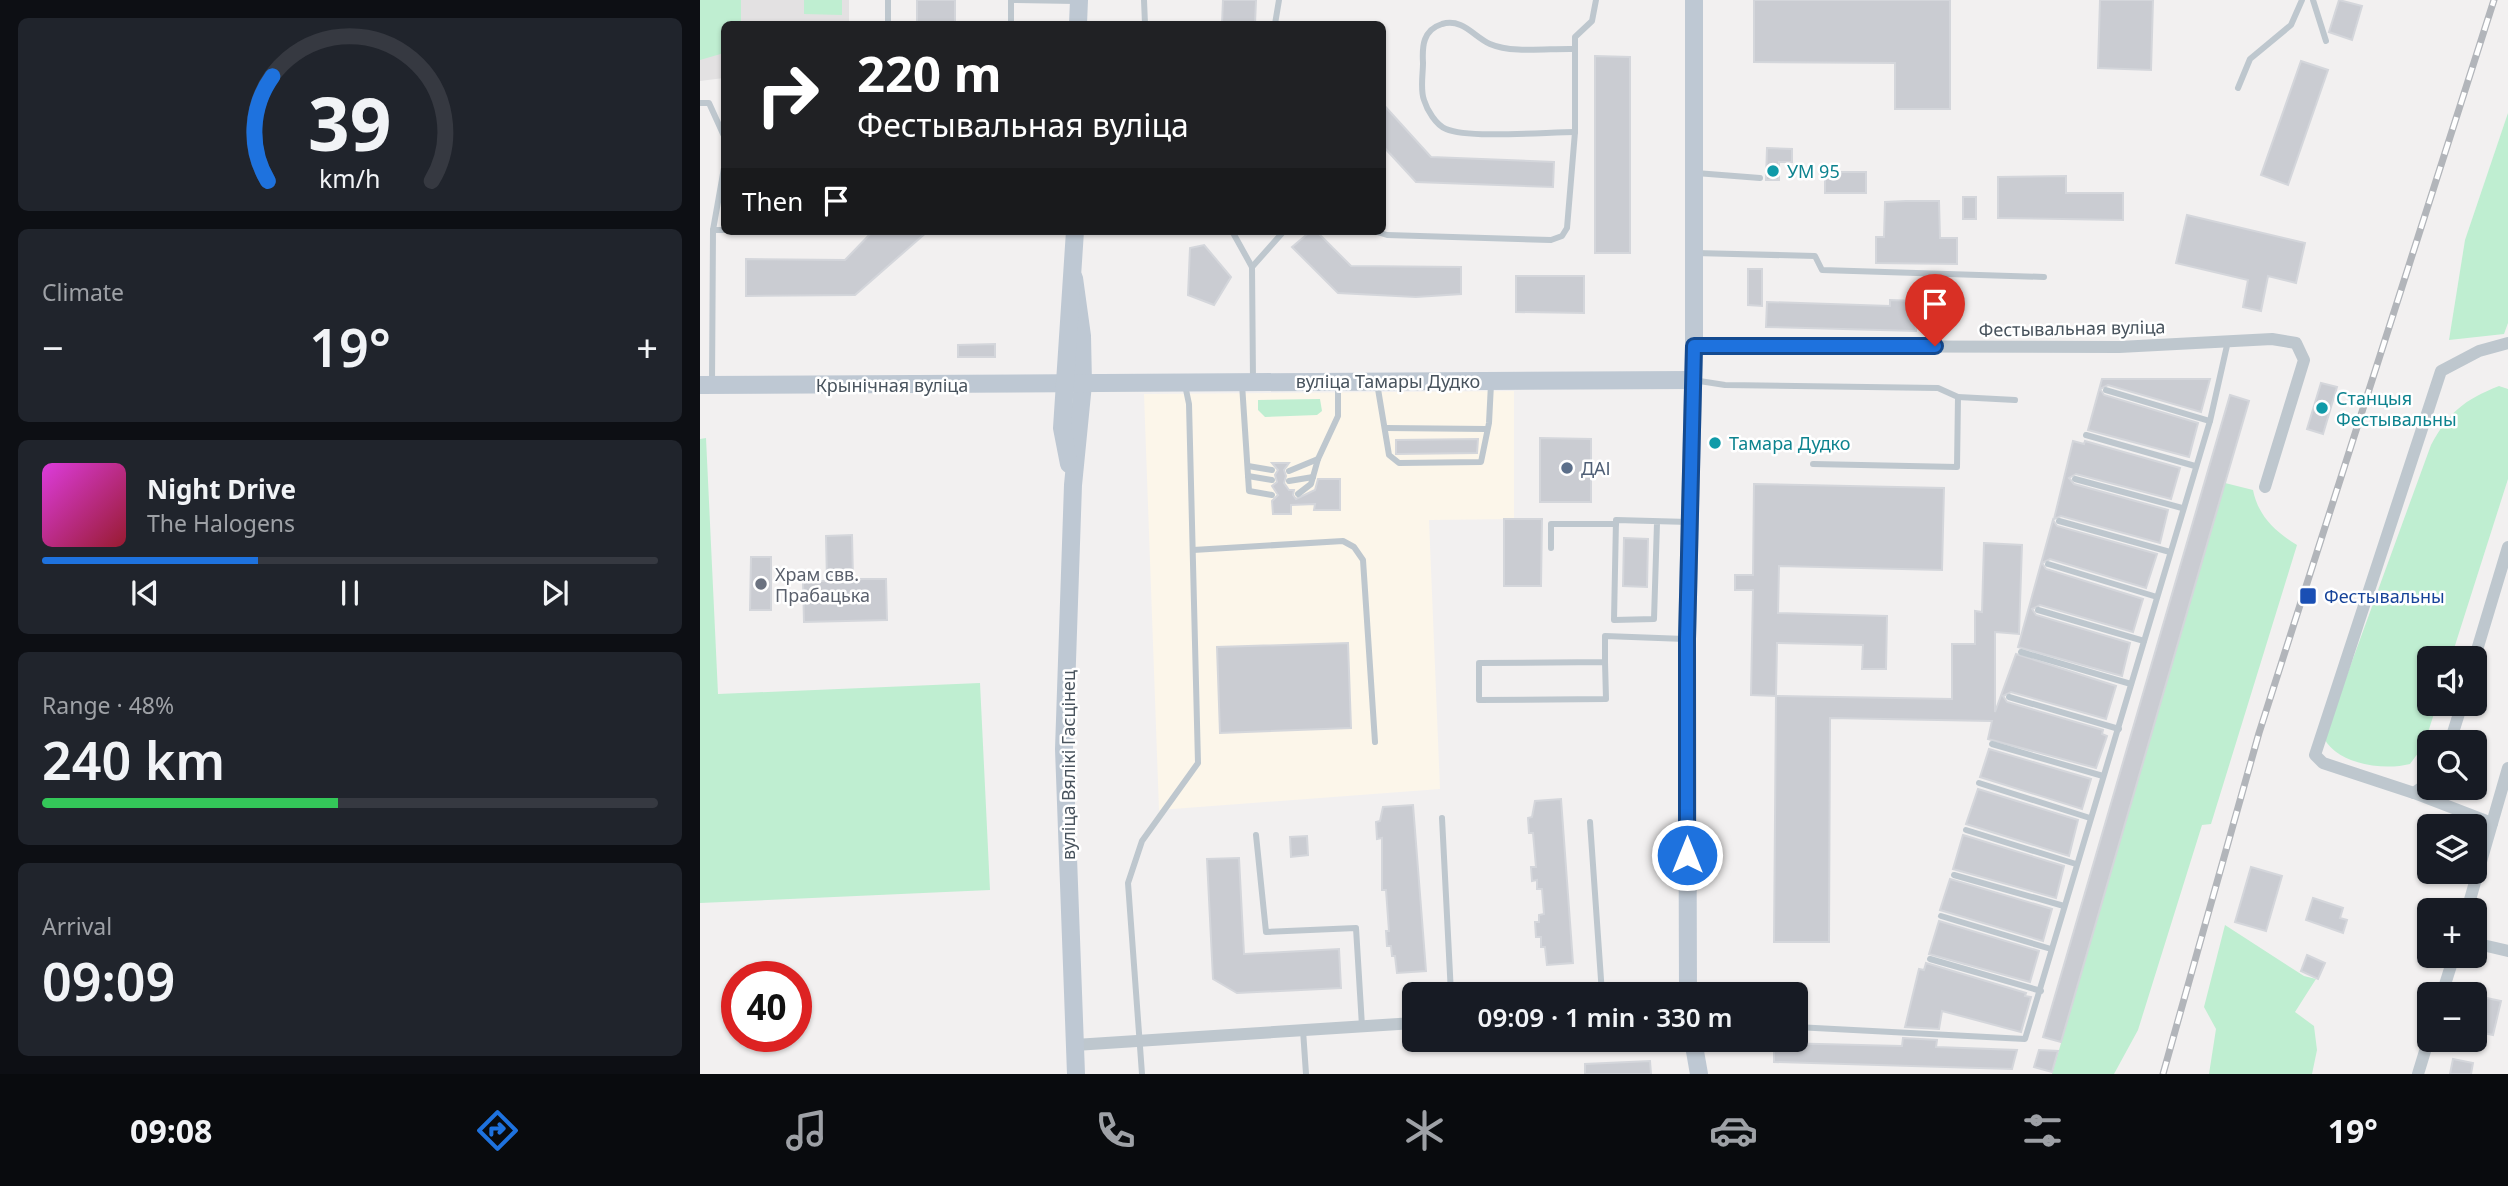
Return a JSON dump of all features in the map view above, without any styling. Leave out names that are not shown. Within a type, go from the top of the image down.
[{"type":"street","points":[[1688,982],[1687,639],[1694,346],[1694,0]]},
{"type":"street","points":[[1078,21],[1079,1]]},
{"type":"street","name":"вуліца Вялікі Гасцінец","points":[[1073,485],[1062,428],[1074,278],[1074,235]]},
{"type":"street","name":"вуліца Вялікі Гасцінец","points":[[1074,278],[1082,336],[1083,384],[1073,485],[1064,749],[1076,1074]]},
{"type":"street","name":"Фестывальная вуліца","points":[[1694,346],[2119,347],[2272,339],[2296,343],[2304,360],[2265,487]]},
{"type":"street","points":[[2492,823],[2323,763],[2315,755],[2441,371],[2479,351],[2508,343]]},
{"type":"street","name":"вуліца Тамары Дудко","points":[[1083,384],[1692,380]]},
{"type":"street","name":"Крынічная вуліца","points":[[706,385],[1083,384]]},
{"type":"street","points":[[2478,646],[2508,547]]},
{"type":"street","points":[[2470,898],[2508,768]]},
{"type":"street","points":[[2413,793],[2417,790]]},
{"type":"street","points":[[2487,946],[2508,951]]},
{"type":"street","points":[[1075,1045],[1402,1024]]},
{"type":"street","points":[[1695,1052],[1699,1074]]},
{"type":"street","points":[[2418,1074],[2425,1052]]},
{"type":"lane","points":[[888,0],[888,21]]},
{"type":"lane","points":[[1011,21],[1011,0],[1079,1]]},
{"type":"lane","points":[[1144,0],[1145,21]]},
{"type":"lane","points":[[1276,21],[1279,0]]},
{"type":"lane","points":[[1386,235],[1551,240],[1562,236],[1567,228],[1575,132],[1575,37],[1592,21],[1596,0]]},
{"type":"lane","points":[[2238,88],[2250,60],[2291,25],[2302,0]]},
{"type":"lane","points":[[2313,0],[2326,41]]},
{"type":"lane","points":[[1575,49],[1513,48],[1490,44],[1470,28],[1455,24],[1443,24],[1431,31],[1422,42],[1423,98],[1431,115],[1446,129],[1470,133],[1575,132]]},
{"type":"lane","points":[[700,103],[709,103],[721,129]]},
{"type":"lane","points":[[1694,173],[1760,178]]},
{"type":"lane","points":[[706,385],[713,230],[721,185]]},
{"type":"lane","points":[[713,230],[721,230]]},
{"type":"lane","points":[[1234,235],[1252,267],[1247,382],[1249,491],[1272,495]]},
{"type":"lane","points":[[1252,267],[1280,235]]},
{"type":"lane","points":[[1693,253],[1815,256],[1822,270],[2044,277]]},
{"type":"lane","points":[[1808,1028],[2025,1038],[2210,421],[2228,341]]},
{"type":"lane","points":[[1692,380],[1725,385],[1938,387],[1958,397],[2015,400]]},
{"type":"lane","points":[[1377,382],[1389,455],[1399,463],[1481,463],[1489,424],[1491,381]]},
{"type":"lane","points":[[1298,494],[1311,484],[1318,459],[1338,416],[1338,382]]},
{"type":"lane","points":[[1142,1074],[1128,883],[1142,841],[1198,763],[1189,404],[1185,383]]},
{"type":"lane","points":[[2106,390],[2210,421]]},
{"type":"lane","points":[[1813,464],[1957,467],[1958,397]]},
{"type":"lane","points":[[1386,428],[1486,429]]},
{"type":"lane","points":[[2086,435],[2195,466]]},
{"type":"lane","points":[[1289,471],[1318,459]]},
{"type":"lane","points":[[1248,466],[1272,470]]},
{"type":"lane","points":[[1248,476],[1272,480]]},
{"type":"lane","points":[[1289,481],[1313,477]]},
{"type":"lane","points":[[2075,479],[2182,508]]},
{"type":"lane","points":[[1657,523],[1654,619],[1614,620],[1616,520],[1691,522]]},
{"type":"lane","points":[[2059,521],[2170,552]]},
{"type":"lane","points":[[1551,548],[1551,524],[1616,524]]},
{"type":"lane","points":[[1193,550],[1343,541],[1354,547],[1363,560],[1375,741]]},
{"type":"lane","points":[[2048,564],[2157,597]]},
{"type":"lane","points":[[2038,610],[2144,641]]},
{"type":"lane","points":[[1605,662],[1479,663],[1479,700],[1606,699],[1605,636],[1687,639]]},
{"type":"lane","points":[[2021,652],[2131,684]]},
{"type":"lane","points":[[2009,696],[2119,729]]},
{"type":"lane","points":[[1992,744],[2103,776]]},
{"type":"lane","points":[[1979,783],[2090,818]]},
{"type":"lane","points":[[1443,818],[1450,982]]},
{"type":"lane","points":[[1590,822],[1601,982]]},
{"type":"lane","points":[[1966,830],[2076,864]]},
{"type":"lane","points":[[1256,835],[1266,932],[1356,928],[1362,1026]]},
{"type":"lane","points":[[1954,875],[2064,905]]},
{"type":"lane","points":[[1941,916],[2052,949]]},
{"type":"lane","points":[[1930,959],[2041,991]]},
{"type":"lane","points":[[1304,1030],[1306,1074]]},
{"type":"shaded area","points":[[700,0],[849,0],[849,21],[721,21],[721,78],[700,81]]},
{"type":"shaded area","points":[[1514,391],[1514,519],[1429,520],[1440,789],[1159,810],[1144,394]]},
{"type":"green space","points":[[700,0],[741,0],[741,21],[721,21],[721,54],[700,60]]},
{"type":"green space","points":[[804,0],[842,0],[842,15],[804,14]]},
{"type":"green space","points":[[2508,113],[2508,323],[2504,334],[2449,340],[2465,240]]},
{"type":"green space","points":[[2499,386],[2508,389],[2508,479],[2455,646],[2417,646],[2417,716],[2433,716],[2429,730],[2417,730],[2417,754],[2410,764],[2399,766],[2362,763],[2339,754],[2324,738],[2431,445],[2451,416],[2476,396]]},
{"type":"green space","points":[[1320,399],[1322,411],[1317,415],[1265,417],[1258,410],[1258,400]]},
{"type":"green space","points":[[706,438],[718,694],[980,683],[990,890],[700,903],[700,439]]},
{"type":"green space","points":[[2225,483],[2253,490],[2268,522],[2297,545],[2211,824],[2202,825],[2138,1030],[2114,1074],[2052,1074]]},
{"type":"green space","points":[[2225,925],[2304,976],[2316,979],[2295,1012],[2314,1026],[2317,1050],[2312,1074],[2209,1074],[2216,1029],[2204,1007]]},
{"type":"building","points":[[917,0],[955,0],[955,21],[917,21]]},
{"type":"building","points":[[1223,0],[1256,0],[1255,21],[1222,21]]},
{"type":"building","points":[[1754,0],[1950,0],[1950,109],[1895,109],[1895,63],[1754,62]]},
{"type":"building","points":[[2100,0],[2153,0],[2151,70],[2098,68]]},
{"type":"building","points":[[2339,0],[2362,6],[2352,40],[2329,32]]},
{"type":"building","points":[[1595,56],[1630,57],[1630,253],[1595,253]]},
{"type":"building","points":[[2301,61],[2328,70],[2288,185],[2261,175]]},
{"type":"building","points":[[1386,107],[1431,157],[1554,162],[1553,187],[1416,182],[1386,149]]},
{"type":"building","name":"УМ 95","points":[[1767,148],[1792,149],[1792,162],[1779,162],[1779,180],[1766,180]]},
{"type":"building","points":[[1825,172],[1866,172],[1866,193],[1825,193]]},
{"type":"building","points":[[2066,176],[2066,193],[2123,193],[2123,220],[1998,218],[1998,177]]},
{"type":"building","points":[[1963,197],[1976,197],[1976,219],[1963,219]]},
{"type":"building","points":[[1939,201],[1940,238],[1957,238],[1957,264],[1876,263],[1876,237],[1884,237],[1885,202]]},
{"type":"building","points":[[2187,215],[2305,243],[2296,283],[2268,276],[2261,311],[2243,307],[2248,280],[2176,263]]},
{"type":"building","points":[[869,235],[923,235],[855,295],[746,296],[746,259],[845,260]]},
{"type":"building","points":[[1306,235],[1320,235],[1351,266],[1461,267],[1461,294],[1416,297],[1338,293],[1292,247]]},
{"type":"building","points":[[1204,245],[1231,277],[1214,305],[1188,295],[1190,248]]},
{"type":"building","points":[[1748,269],[1762,269],[1762,306],[1748,305]]},
{"type":"building","points":[[1516,276],[1584,276],[1584,313],[1516,312]]},
{"type":"building","points":[[1890,300],[1917,301],[1916,331],[1766,327],[1767,302],[1890,306]]},
{"type":"building","points":[[995,344],[995,357],[958,357],[958,345]]},
{"type":"building","points":[[2102,379],[2210,379],[2201,412],[2108,385],[2100,389],[2104,395],[2198,423],[2189,457],[2088,430]]},
{"type":"building","name":"Станцыя Фестывальны","points":[[2321,383],[2337,387],[2323,434],[2307,429]]},
{"type":"building","points":[[2230,395],[2249,401],[2061,1042],[2043,1037]]},
{"type":"building","name":"ДАІ","points":[[1540,438],[1591,439],[1594,477],[1591,477],[1591,502],[1540,502]]},
{"type":"building","points":[[1478,439],[1477,453],[1396,454],[1396,440]]},
{"type":"building","points":[[2073,441],[2084,444],[2085,441],[2180,468],[2171,499],[2076,474],[2069,478],[2074,484],[2168,510],[2160,543],[2061,516],[2054,519]]},
{"type":"building","points":[[1272,463],[1289,463],[1284,470],[1284,483],[1289,490],[1294,490],[1296,499],[1315,490],[1318,479],[1340,479],[1340,510],[1314,510],[1315,504],[1291,505],[1291,514],[1273,514],[1272,501],[1278,495],[1272,486],[1277,482],[1275,475],[1278,470]]},
{"type":"building","points":[[1754,484],[1944,488],[1942,570],[1779,566],[1778,613],[1887,616],[1886,669],[1862,669],[1863,645],[1777,643],[1776,696],[1751,695],[1753,590],[1735,590],[1735,575],[1753,575]]},
{"type":"building","points":[[1504,519],[1542,519],[1541,586],[1504,586]]},
{"type":"building","points":[[2053,520],[2057,526],[2157,554],[2146,588],[2050,559],[2042,563],[2046,569],[2143,599],[2133,632],[2040,605],[2032,609],[2036,615],[2130,643],[2122,676],[2018,647]]},
{"type":"building","points":[[852,535],[853,579],[886,579],[887,620],[804,622],[803,581],[827,581],[826,536]]},
{"type":"building","points":[[1624,538],[1648,539],[1647,587],[1623,586]]},
{"type":"building","points":[[1984,543],[2022,545],[2019,634],[1995,632],[1995,712],[2016,654],[2116,686],[2106,719],[2011,692],[2003,696],[2007,702],[2103,730],[2102,734],[2107,736],[2096,768],[1988,739],[1992,721],[1830,718],[1829,942],[1774,942],[1776,696],[1952,699],[1952,644],[1975,644],[1975,611],[1982,612]]},
{"type":"building","name":"Храм свв. Прабацька","points":[[751,557],[771,557],[771,610],[750,610]]},
{"type":"building","points":[[1348,643],[1351,728],[1220,733],[1217,647]]},
{"type":"building","points":[[1989,749],[2091,779],[2082,809],[1980,777]]},
{"type":"building","points":[[1978,789],[2078,820],[2069,856],[1966,824]]},
{"type":"building","points":[[1561,799],[1573,963],[1547,965],[1545,947],[1541,947],[1541,937],[1536,937],[1535,922],[1539,922],[1539,915],[1544,914],[1542,889],[1537,889],[1537,880],[1532,881],[1531,867],[1536,867],[1533,833],[1529,833],[1528,818],[1532,817],[1535,801]]},
{"type":"building","points":[[1413,805],[1426,971],[1397,973],[1395,956],[1392,956],[1391,946],[1387,946],[1386,931],[1389,931],[1386,890],[1382,890],[1382,838],[1377,839],[1376,822],[1380,821],[1383,807]]},
{"type":"building","points":[[1963,835],[2064,866],[2056,898],[1953,869]]},
{"type":"building","points":[[1307,836],[1308,855],[1291,857],[1290,837]]},
{"type":"building","points":[[1239,858],[1244,954],[1339,949],[1341,988],[1237,993],[1213,979],[1207,859]]},
{"type":"building","points":[[2251,867],[2282,876],[2266,931],[2235,922]]},
{"type":"building","points":[[1950,879],[2052,909],[2043,941],[1940,910]]},
{"type":"building","points":[[2313,898],[2343,908],[2340,918],[2347,920],[2343,933],[2306,920]]},
{"type":"building","points":[[1939,921],[2039,951],[2030,982],[1929,954]]},
{"type":"building","points":[[2307,955],[2325,963],[2318,979],[2301,971]]},
{"type":"building","points":[[1926,963],[2026,993],[2025,996],[2031,997],[2021,1032],[1942,1011],[1939,1029],[1905,1027],[1919,969],[1924,970]]},
{"type":"building","points":[[2487,998],[2501,1001],[2493,1035],[2487,1034]]},
{"type":"building","points":[[1903,1038],[1937,1040],[1936,1047],[2017,1050],[2012,1069],[1774,1062],[1774,1052],[1808,1052],[1808,1044],[1902,1046]]},
{"type":"building","points":[[2039,1050],[2058,1051],[2052,1072],[2034,1067]]},
{"type":"building","points":[[2453,1059],[2473,1063],[2471,1074],[2450,1074]]},
{"type":"building","points":[[1650,1061],[1651,1074],[1585,1074],[1585,1064]]},
{"type":"railway","points":[[2163,1074],[2259,733],[2494,0]]},
{"type":"place","name":"УМ 95","points":[[1773,171]]},
{"type":"place","name":"Станцыя Фестывальны","points":[[2322,408]]},
{"type":"place","name":"Тамара Дудко","points":[[1715,443]]},
{"type":"place","name":"ДАІ","points":[[1567,468]]},
{"type":"place","name":"Храм свв. Прабацька","points":[[761,584]]},
{"type":"place","name":"Фестывальны","points":[[2308,596]]},
{"type":"route","points":[[1687,855],[1687,639],[1694,346],[1935,346]]}]
